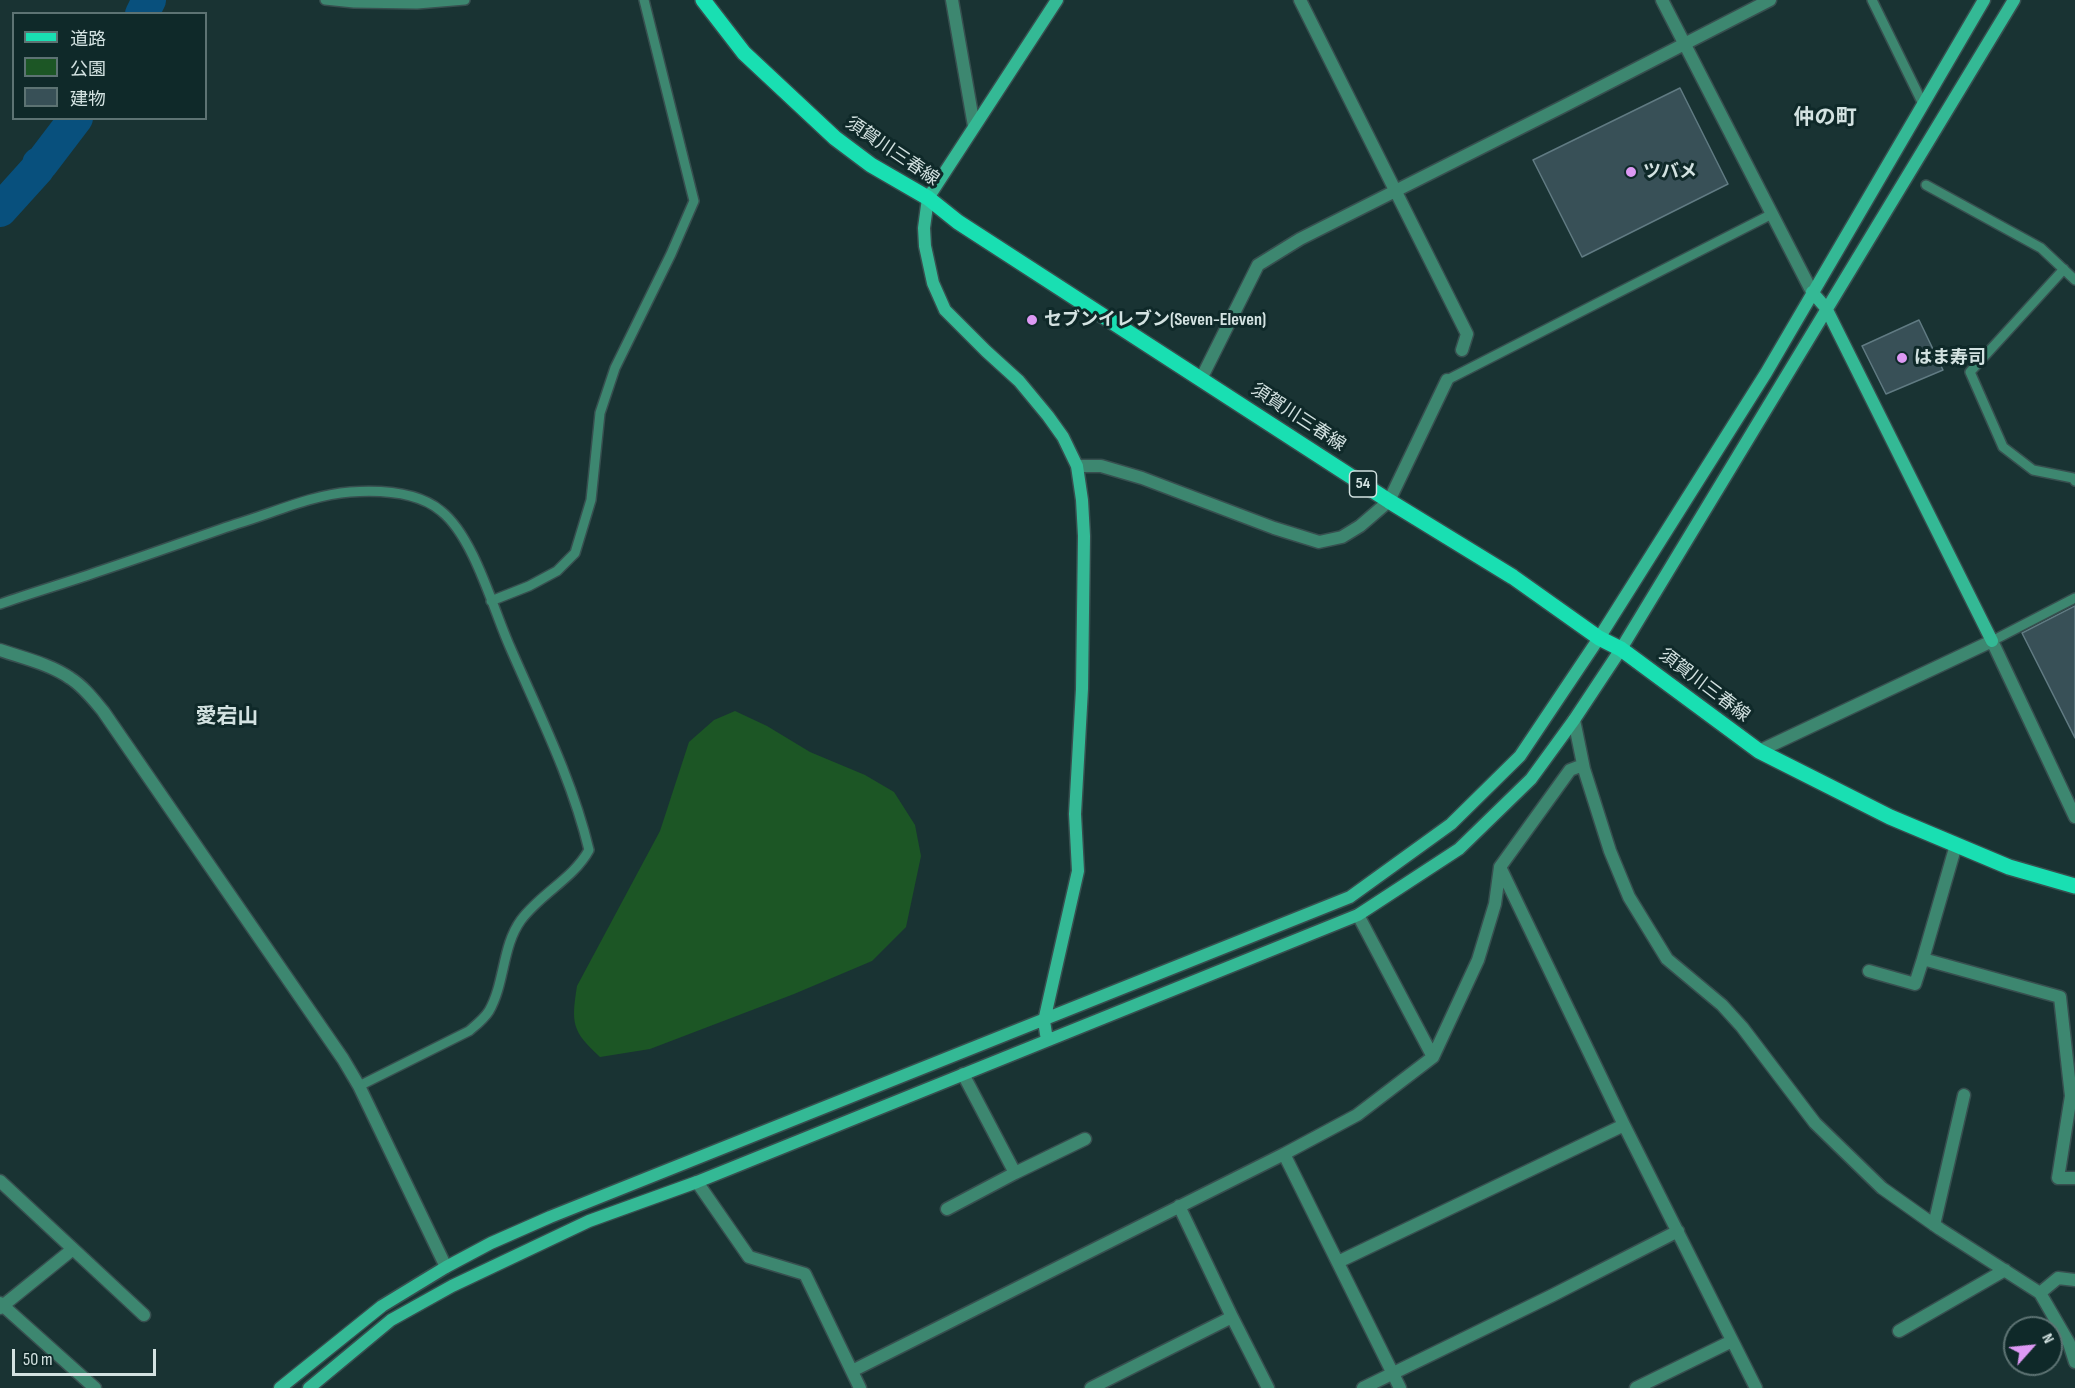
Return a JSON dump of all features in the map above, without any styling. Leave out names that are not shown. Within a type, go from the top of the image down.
[{"type":"main road","name":"須賀川三春線","points":[[703,0],[744,53],[835,138],[871,165],[928,198],[958,222],[1389,501],[1513,577],[1599,638],[1622,649],[1759,751],[1890,817],[2008,867],[2075,886]]},
{"type":"street","points":[[952,0],[974,126]]},
{"type":"street","points":[[1047,1040],[1044,1021],[1078,871],[1075,814],[1082,689],[1084,536],[1077,466],[1063,437],[1019,381],[945,310],[933,283],[924,246],[924,228],[928,198],[1057,0]]},
{"type":"street","points":[[1300,0],[1467,334],[1462,350]]},
{"type":"street","points":[[1662,0],[1812,292],[1826,308],[1992,641],[2075,817]]},
{"type":"street","points":[[1201,379],[1258,265],[1300,238],[1770,0]]},
{"type":"street","points":[[280,1388],[382,1306],[491,1243],[550,1217],[1350,897],[1451,824],[1520,756],[1599,638],[1766,374],[1984,0]]},
{"type":"street","points":[[309,1388],[391,1320],[452,1286],[589,1221],[697,1182],[1358,915],[1460,849],[1530,779],[1574,720],[1622,649],[2014,0]]},
{"type":"street","points":[[1077,466],[1101,466],[1142,478],[1274,528],[1319,542],[1342,537],[1360,526],[1389,501],[1447,380]]},
{"type":"street","points":[[1759,751],[1992,641]]},
{"type":"street","points":[[0,650],[51,668],[70,678],[86,691],[103,711],[343,1059],[359,1086],[446,1267]]},
{"type":"street","points":[[1574,720],[1583,765],[1610,851],[1629,897],[1667,959],[1722,1005],[1742,1027],[1815,1123],[1882,1188],[1934,1225],[2040,1293],[2072,1344],[2075,1362]]},
{"type":"street","points":[[852,1371],[1357,1116],[1433,1057],[1478,960],[1496,904],[1500,867],[1570,770],[1583,765]]},
{"type":"street","points":[[1869,971],[1915,984],[1956,845]]},
{"type":"street","points":[[1500,867],[1624,1125],[1756,1388]]},
{"type":"street","points":[[1358,915],[1433,1057]]},
{"type":"street","points":[[1923,959],[2060,997],[2071,1096],[2058,1178],[2075,1178]]},
{"type":"street","points":[[963,1074],[1015,1173]]},
{"type":"street","points":[[1934,1225],[1964,1095]]},
{"type":"street","points":[[1338,1262],[1624,1125]]},
{"type":"street","points":[[946,1209],[1085,1139]]},
{"type":"street","points":[[1284,1154],[1400,1388]]},
{"type":"street","points":[[0,1181],[144,1315]]},
{"type":"street","points":[[697,1182],[748,1257],[805,1274],[860,1388]]},
{"type":"street","points":[[1179,1206],[1268,1388]]},
{"type":"street","points":[[1363,1388],[1678,1231]]},
{"type":"street","points":[[73,1249],[1,1306],[95,1388]]},
{"type":"street","points":[[1899,1331],[2005,1270]]},
{"type":"street","points":[[2040,1293],[2058,1278],[2075,1280]]},
{"type":"street","points":[[1091,1388],[1232,1317]]},
{"type":"street","points":[[1636,1388],[1732,1341]]},
{"type":"lane","points":[[325,0],[417,4],[465,0]]},
{"type":"lane","points":[[491,600],[529,586],[557,571],[574,553],[591,500],[600,413],[615,368],[671,255],[694,201],[644,0]]},
{"type":"lane","points":[[1872,0],[1923,105]]},
{"type":"lane","points":[[1926,185],[2041,248],[2075,280]]},
{"type":"lane","points":[[1447,380],[1772,214]]},
{"type":"lane","points":[[2064,269],[1970,372],[2003,447],[2033,470],[2073,478],[2075,481]]},
{"type":"lane","points":[[0,604],[304,502],[337,494],[366,492],[408,496],[440,510],[459,531],[491,600],[576,804],[589,850],[582,862],[522,919],[514,932],[494,1000],[481,1021],[469,1030],[359,1086]]},
{"type":"lane","points":[[1992,641],[2075,598]]},
{"type":"green space","points":[[735,711],[767,726],[810,752],[865,775],[894,792],[915,825],[921,856],[906,927],[872,961],[794,994],[650,1049],[600,1057],[584,1040],[576,1026],[574,1009],[577,986],[660,831],[689,742],[714,720]]},
{"type":"building","name":"ツバメ","points":[[1680,88],[1728,184],[1582,257],[1533,160]]},
{"type":"building","name":"はま寿司","points":[[1919,320],[1943,370],[1886,394],[1862,346]]},
{"type":"building","points":[[2075,606],[2075,738],[2022,633]]},
{"type":"waterway","points":[[143,12],[149,0]]},
{"type":"waterway","points":[[0,210],[38,168],[74,120]]},
{"type":"place","name":"ツバメ","points":[[1631,172]]},
{"type":"place","name":"セブンイレブン(Seven-Eleven)","points":[[1032,320]]},
{"type":"place","name":"はま寿司","points":[[1902,358]]},
{"type":"district","name":"仲の町","points":[[1825,119]]},
{"type":"district","name":"愛宕山","points":[[227,718]]}]
